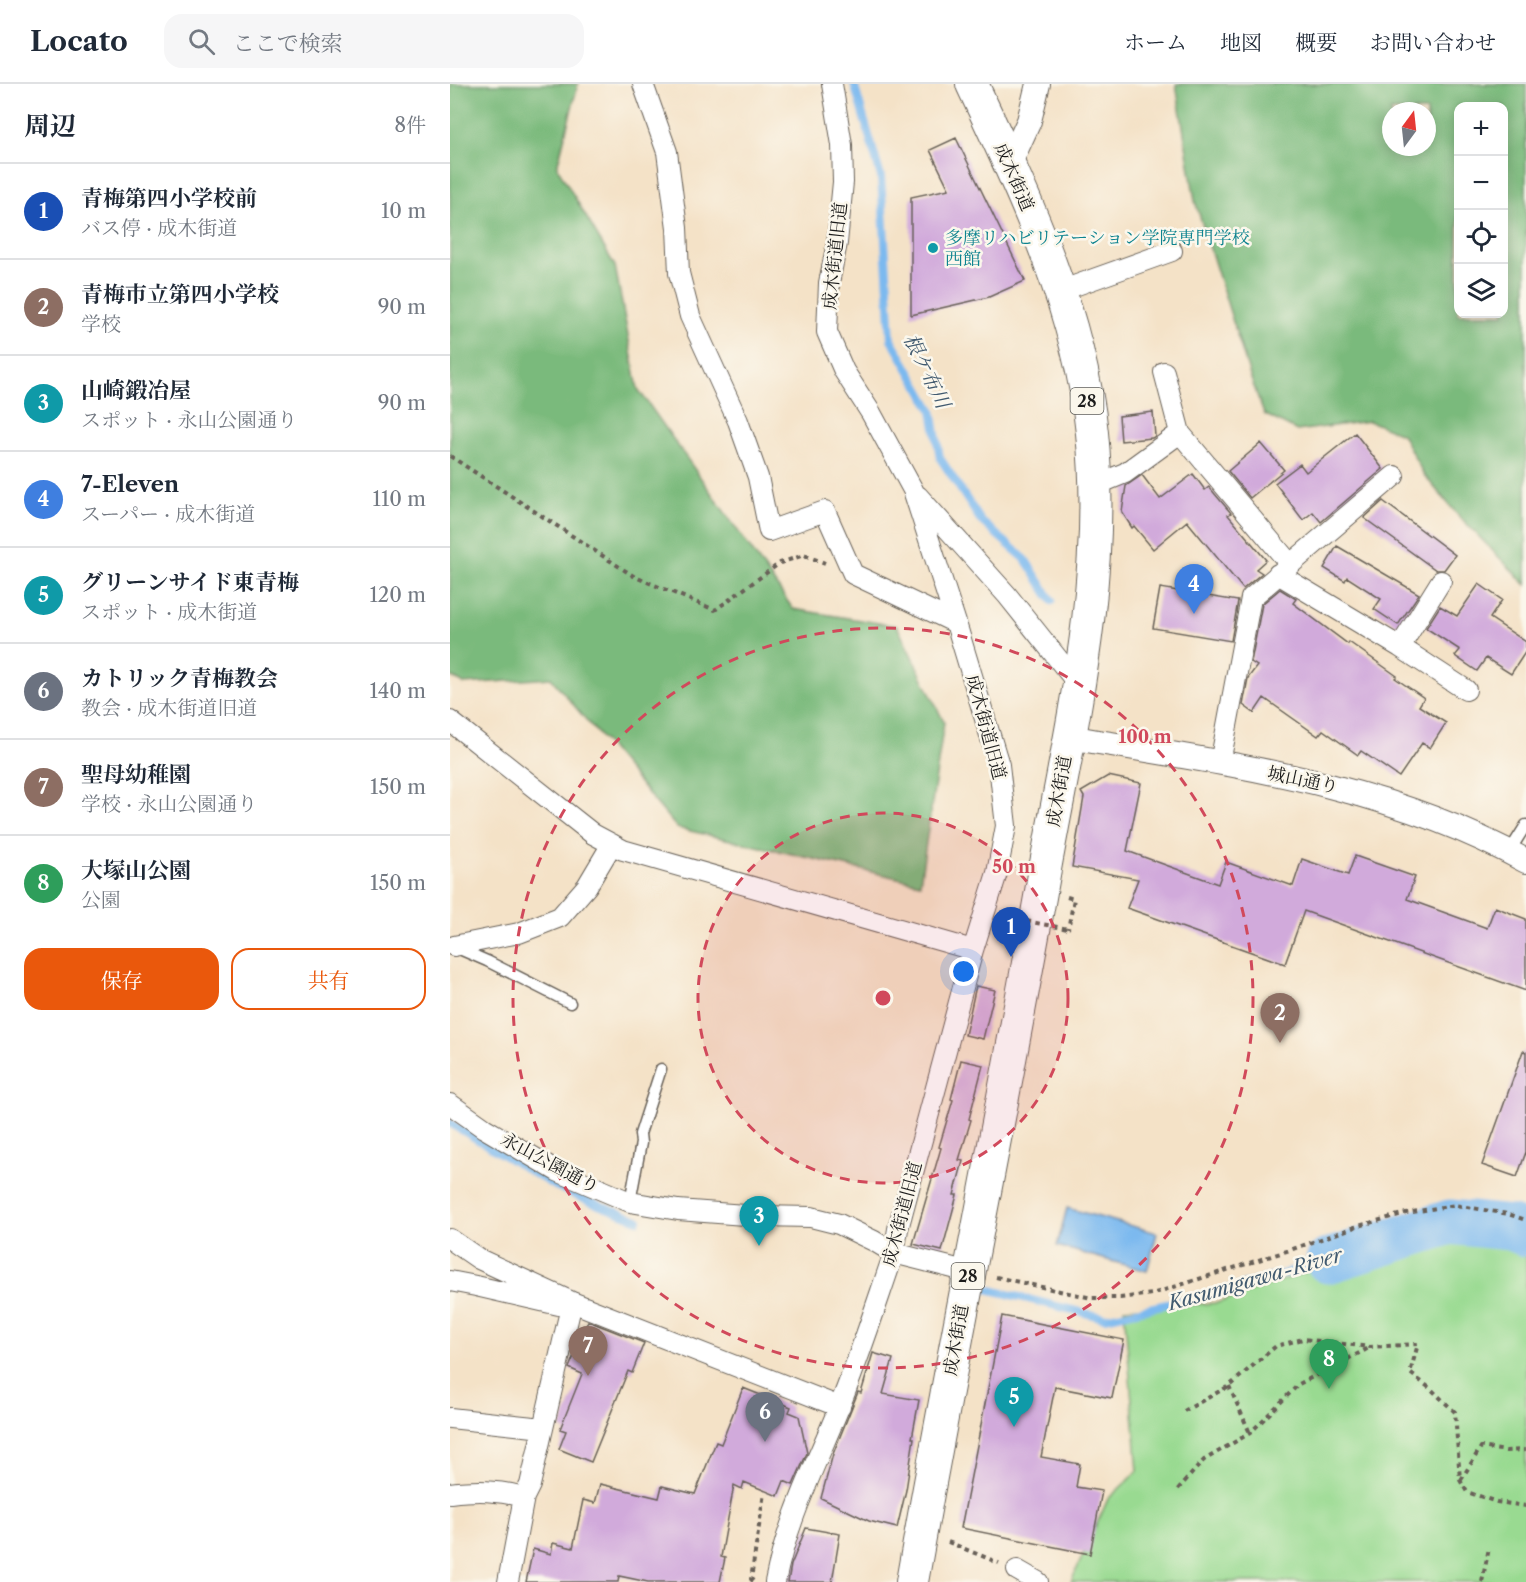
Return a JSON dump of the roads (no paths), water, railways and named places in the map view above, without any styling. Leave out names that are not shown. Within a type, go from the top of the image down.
[{"type":"main road","name":"成木街道","points":[[912,1582],[1027,971],[1078,684],[1092,580],[1096,485],[1092,431],[1081,366],[1060,291],[1026,200],[972,84]]},
{"type":"street","points":[[643,84],[667,152],[677,228],[679,273],[690,316],[738,421],[758,477],[769,531],[825,511],[853,574],[956,623]]},
{"type":"street","name":"成木街道旧道","points":[[775,1582],[795,1510],[840,1407],[894,1254],[898,1229],[973,950],[997,873],[1006,826],[999,765],[913,489],[871,413],[844,371],[827,332],[829,283],[837,243],[843,182],[842,145],[832,84]]},
{"type":"street","points":[[1009,165],[1029,121],[1038,84]]},
{"type":"street","points":[[1060,291],[1172,251]]},
{"type":"street","points":[[1164,372],[1180,433],[1284,569],[1466,690]]},
{"type":"street","points":[[1096,485],[1125,473],[1180,433]]},
{"type":"street","points":[[1220,763],[1251,598],[1394,476]]},
{"type":"street","points":[[913,489],[1007,595],[1078,684]]},
{"type":"street","points":[[1400,647],[1441,581]]},
{"type":"street","points":[[450,721],[593,834],[623,850],[973,950]]},
{"type":"street","name":"城山通り","points":[[1069,737],[1220,763],[1340,787],[1398,804],[1450,824],[1518,856]]},
{"type":"street","points":[[452,949],[519,933],[560,917],[587,886],[612,844]]},
{"type":"street","name":"永山公園通り","points":[[450,1104],[484,1128],[557,1171],[630,1202],[678,1210],[811,1217],[839,1224],[874,1240],[894,1254],[969,1272]]},
{"type":"street","points":[[450,1239],[479,1259],[572,1305],[840,1407]]},
{"type":"street","points":[[450,1281],[572,1305]]},
{"type":"street","points":[[508,1582],[524,1497],[530,1485],[572,1305]]},
{"type":"street","points":[[450,1418],[543,1428]]},
{"type":"street","points":[[450,1493],[479,1490],[502,1491],[524,1497]]},
{"type":"street","points":[[1017,1570],[1038,1582]]},
{"type":"lane","points":[[1518,856],[1526,825]]},
{"type":"lane","points":[[452,949],[487,961],[570,1003]]},
{"type":"lane","points":[[630,1202],[641,1143],[640,1134],[661,1069]]},
{"type":"water","points":[[1067,1208],[1157,1233],[1147,1271],[1057,1246]]},
{"type":"waterway","name":"根ケ布川","points":[[854,84],[881,177],[891,339],[932,410],[940,458],[981,521],[1025,559],[1052,601]]},
{"type":"waterway","name":"Kasumigawa-River","points":[[450,1123],[553,1185],[638,1220]]},
{"type":"waterway","name":"Kasumigawa-River","points":[[1328,1261],[1450,1222],[1511,1228],[1526,1234]]},
{"type":"waterway","name":"Kasumigawa-River","points":[[983,1288],[1105,1318],[1216,1293],[1328,1261]]},
{"type":"place","name":"多摩リハビリテーション学院専門学校 西館","points":[[933,248]]},
{"type":"place","name":"7-Eleven","points":[[1194,614]]},
{"type":"place","name":"青梅第四小学校前","points":[[1011,957]]},
{"type":"place","name":"青梅市立第四小学校","points":[[1280,1043]]},
{"type":"place","name":"山崎鍛冶屋","points":[[759,1246]]},
{"type":"place","name":"聖母幼稚園","points":[[588,1376]]},
{"type":"place","name":"大塚山公園","points":[[1329,1389]]},
{"type":"place","name":"グリーンサイド東青梅","points":[[1014,1427]]},
{"type":"place","name":"カトリック青梅教会","points":[[765,1442]]}]
